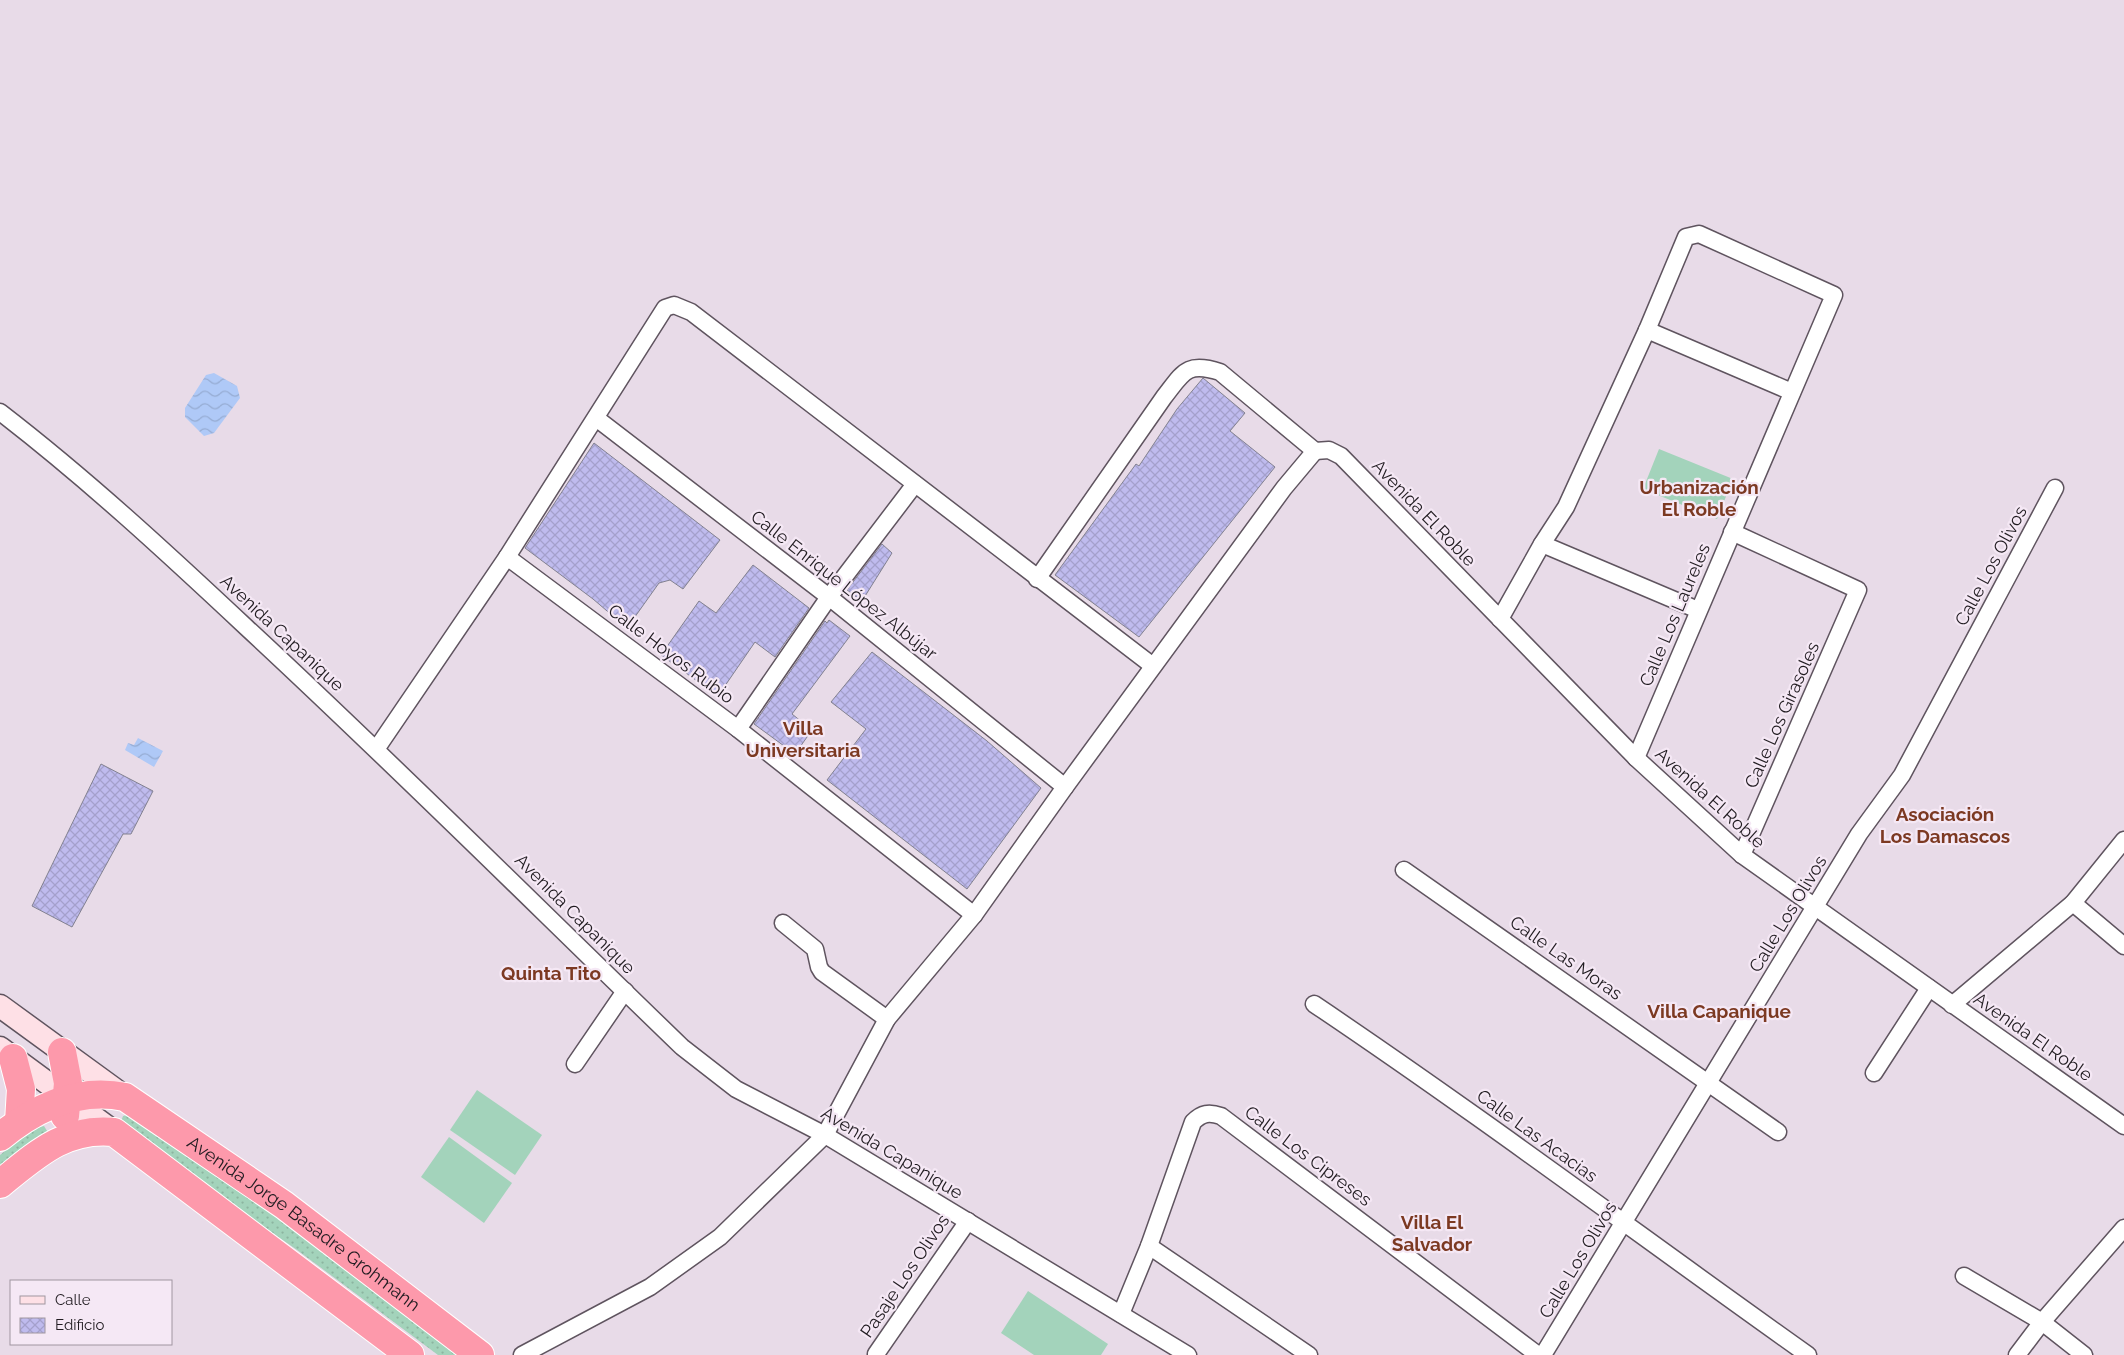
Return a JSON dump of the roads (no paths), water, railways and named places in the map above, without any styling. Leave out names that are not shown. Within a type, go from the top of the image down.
[{"type":"highway","points":[[57,1141],[64,1121],[68,1099],[67,1075],[62,1052]]},
{"type":"highway","points":[[6,1053],[21,1089],[10,1130]]},
{"type":"highway","name":"Avenida Jorge Basadre Grohmann","points":[[10,1130],[35,1112],[68,1099],[98,1094],[125,1097],[284,1205],[480,1355]]},
{"type":"highway","points":[[0,1184],[57,1141],[70,1135],[88,1132],[114,1132],[410,1355]]},
{"type":"main road","name":"Avenida Jorge Basadre Grohmann","points":[[0,1006],[125,1097]]},
{"type":"main road","points":[[6,1053],[114,1132]]},
{"type":"street","name":"Calle Los Laureles","points":[[1636,758],[1834,295],[1699,234],[1693,234],[1684,241],[1647,330]]},
{"type":"street","points":[[378,748],[507,557],[664,308],[674,305],[691,312],[1153,666]]},
{"type":"street","points":[[1500,619],[1542,544],[1566,507],[1647,330],[1792,392]]},
{"type":"street","points":[[522,1355],[650,1287],[720,1237],[825,1135],[887,1019],[974,915],[1153,666],[1284,488],[1315,451],[1220,372],[1206,368],[1191,368],[1180,376],[1037,579]]},
{"type":"street","name":"Avenida Capanique","points":[[0,412],[52,452],[175,561],[378,748],[682,1047],[736,1089],[825,1135],[1188,1355]]},
{"type":"street","name":"Calle Enrique López Albújar","points":[[596,418],[829,596],[1065,787]]},
{"type":"street","name":"Avenida El Roble","points":[[1315,451],[1329,450],[1341,456],[1636,758],[1742,855],[2124,1126]]},
{"type":"street","points":[[738,729],[829,596],[915,484]]},
{"type":"street","name":"Calle Los Olivos","points":[[1543,1355],[1816,908],[1859,834],[1902,775],[2055,488]]},
{"type":"street","name":"Calle Los Girasoles","points":[[1732,532],[1858,590],[1742,855]]},
{"type":"street","points":[[1542,544],[1698,610]]},
{"type":"street","name":"Calle Hoyos Rubio","points":[[507,557],[738,729],[974,915]]},
{"type":"street","points":[[1952,1004],[2073,903],[2124,840]]},
{"type":"street","name":"Calle Las Moras","points":[[1404,870],[1778,1132]]},
{"type":"street","points":[[2073,903],[2124,946]]},
{"type":"street","points":[[783,923],[815,949],[822,972],[887,1019]]},
{"type":"street","points":[[1874,1073],[1929,988]]},
{"type":"street","points":[[575,1064],[625,991]]},
{"type":"street","name":"Calle Las Acacias","points":[[1314,1004],[1493,1127],[1623,1224],[1808,1355]]},
{"type":"street","name":"Calle Los Cipreses","points":[[1150,1246],[1193,1122],[1199,1115],[1211,1112],[1221,1116],[1538,1355]]},
{"type":"street","name":"Pasaje Los Olivos","points":[[876,1354],[968,1221]]},
{"type":"street","points":[[2018,1355],[2042,1322],[2124,1228]]},
{"type":"street","points":[[1121,1314],[1150,1246],[1309,1355]]},
{"type":"street","points":[[1964,1276],[2042,1322],[2084,1355]]},
{"type":"water","points":[[214,373],[237,386],[240,398],[214,433],[204,436],[185,417],[185,408],[206,375]]},
{"type":"water","points":[[138,738],[163,751],[154,767],[125,750],[128,743],[134,745]]},
{"type":"district","name":"Urbanización El Roble","points":[[1699,498]]},
{"type":"district","name":"Villa Universitaria","points":[[803,739]]},
{"type":"district","name":"Asociación Los Damascos","points":[[1945,825]]},
{"type":"district","name":"Quinta Tito","points":[[551,973]]},
{"type":"district","name":"Villa Capanique","points":[[1719,1011]]},
{"type":"district","name":"Villa El Salvador","points":[[1432,1233]]}]
